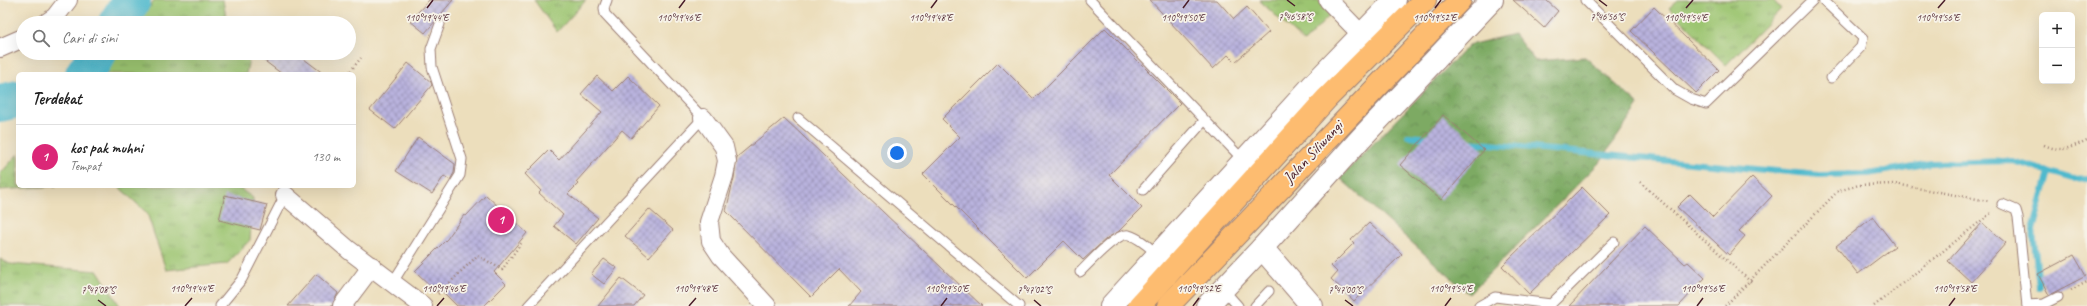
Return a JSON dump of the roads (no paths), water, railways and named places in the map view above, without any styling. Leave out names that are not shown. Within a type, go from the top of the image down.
[{"type":"highway","name":"Jalan Siliwangi","points":[[1139,306],[1251,168],[1327,98],[1425,0]]},
{"type":"highway","name":"Jalan Siliwangi","points":[[1168,306],[1460,0]]},
{"type":"street","points":[[56,16],[68,0]]},
{"type":"street","points":[[1328,0],[1361,34]]},
{"type":"street","points":[[1111,306],[1158,255],[1251,168],[1361,34],[1395,0]]},
{"type":"street","points":[[1207,306],[1262,248],[1361,138],[1492,0]]},
{"type":"street","points":[[0,48],[16,41]]},
{"type":"street","points":[[703,118],[724,147],[727,161],[709,222],[711,241],[715,249],[767,306]]},
{"type":"street","points":[[285,196],[349,250],[393,282],[430,301]]},
{"type":"street","points":[[1262,248],[1312,306]]},
{"type":"street","points":[[342,306],[372,266]]},
{"type":"lane","points":[[528,306],[703,118],[606,14],[604,8],[607,0]]},
{"type":"lane","points":[[1090,0],[1251,168]]},
{"type":"lane","points":[[1590,1],[1675,90],[1691,99],[1706,104],[1813,0]]},
{"type":"lane","points":[[1823,0],[1863,38],[1864,41],[1861,47],[1832,78]]},
{"type":"lane","points":[[393,282],[460,175],[462,159],[432,67],[431,49],[440,24]]},
{"type":"lane","points":[[798,118],[1020,306]]},
{"type":"lane","points":[[1143,190],[1204,120]]},
{"type":"lane","points":[[220,306],[242,279],[285,196]]},
{"type":"lane","points":[[2002,204],[2016,210],[2018,218],[2027,305],[2044,304],[2058,297]]},
{"type":"lane","points":[[1080,272],[1115,239],[1123,235],[1130,235],[1140,240],[1158,255]]},
{"type":"lane","points":[[1479,306],[1495,297],[1551,304],[1614,242]]},
{"type":"lane","points":[[1223,289],[1238,306]]},
{"type":"lane","points":[[1256,306],[1269,291]]},
{"type":"waterway","points":[[122,16],[132,0]]},
{"type":"waterway","points":[[85,72],[93,60]]},
{"type":"waterway","points":[[0,103],[16,99]]},
{"type":"waterway","points":[[1408,136],[1431,138]]},
{"type":"waterway","points":[[1468,142],[1819,175],[1868,174],[1931,163],[2013,161],[2073,179],[2087,178]]},
{"type":"waterway","points":[[2039,287],[2033,230],[2049,172]]},
{"type":"place","name":"kos pak muhni","points":[[501,220]]}]
